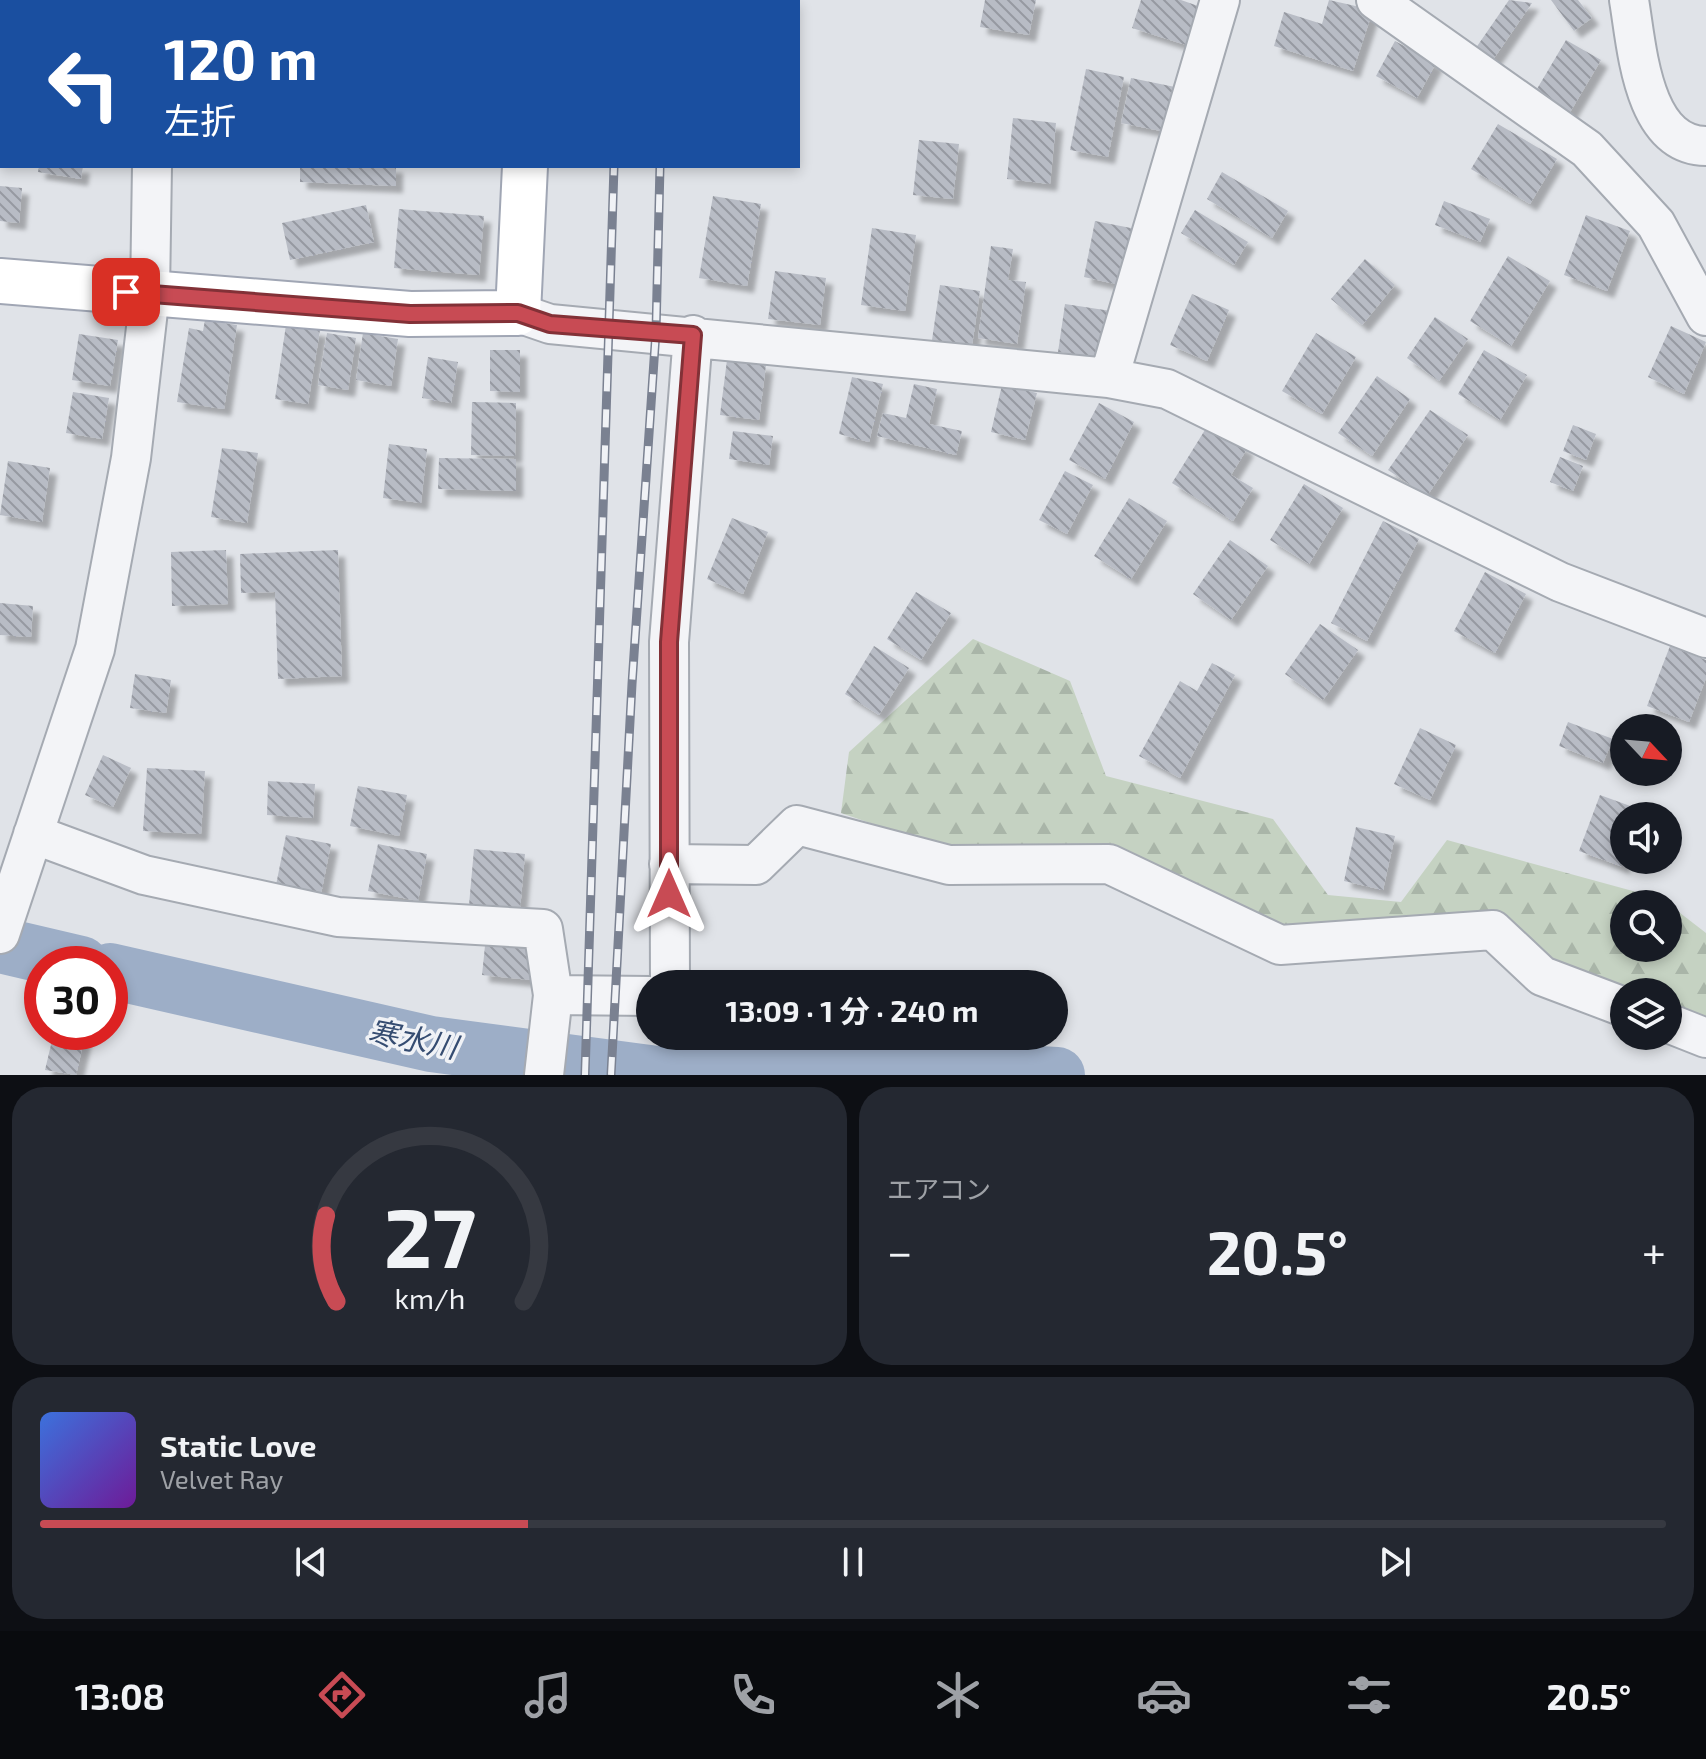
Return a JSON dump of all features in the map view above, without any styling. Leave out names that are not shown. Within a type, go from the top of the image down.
[{"type":"main road","points":[[0,281],[410,314],[518,313],[525,168]]},
{"type":"street","points":[[1109,378],[1220,0]]},
{"type":"street","points":[[1376,0],[1587,149],[1656,224],[1706,316]]},
{"type":"street","points":[[1629,0],[1643,85],[1660,120],[1686,144],[1706,146]]},
{"type":"street","points":[[0,934],[95,649],[131,458],[150,293],[152,168]]},
{"type":"street","points":[[518,313],[550,324],[693,335],[1109,378],[1167,389],[1212,408],[1438,525],[1560,582],[1706,638]]},
{"type":"street","points":[[670,970],[669,642],[693,335]]},
{"type":"street","points":[[669,864],[756,865],[797,825],[949,865],[1109,864],[1280,945],[1493,930],[1542,976],[1610,1002]]},
{"type":"street","points":[[33,834],[144,875],[338,917],[543,929],[553,995],[544,1075]]},
{"type":"street","points":[[553,995],[636,996]]},
{"type":"street","points":[[1682,1029],[1706,1038]]},
{"type":"green space","points":[[973,639],[1070,681],[1106,776],[1273,819],[1328,895],[1401,902],[1447,840],[1629,890],[1610,890],[1610,962],[1682,962],[1682,914],[1706,933],[1706,1023],[1682,1014],[1682,978],[1610,978],[1610,984],[1546,957],[1500,918],[1286,928],[1106,845],[946,849],[841,813],[849,752]]},
{"type":"building","points":[[985,0],[1036,0],[1029,35],[980,27]]},
{"type":"building","points":[[1141,0],[1181,0],[1198,6],[1186,45],[1132,28]]},
{"type":"building","points":[[1329,0],[1373,10],[1353,71],[1274,46],[1284,12],[1322,24]]},
{"type":"building","points":[[1509,0],[1532,3],[1488,67],[1471,55]]},
{"type":"building","points":[[1551,0],[1578,0],[1592,18],[1574,31]]},
{"type":"building","points":[[1566,40],[1601,60],[1566,119],[1531,99]]},
{"type":"building","points":[[1395,41],[1436,63],[1417,98],[1376,76]]},
{"type":"building","points":[[1086,69],[1124,77],[1108,157],[1070,150]]},
{"type":"building","points":[[1131,78],[1175,87],[1166,132],[1121,123]]},
{"type":"building","points":[[1013,118],[1056,123],[1050,184],[1007,179]]},
{"type":"building","points":[[1498,124],[1557,159],[1530,204],[1471,169]]},
{"type":"building","points":[[919,140],[959,144],[953,199],[913,195]]},
{"type":"building","points":[[39,168],[83,168],[81,179],[38,172]]},
{"type":"building","points":[[300,168],[396,168],[396,186],[300,182]]},
{"type":"building","points":[[1222,172],[1288,211],[1272,238],[1207,199]]},
{"type":"building","points":[[0,186],[22,188],[19,223],[0,221]]},
{"type":"building","points":[[713,196],[761,204],[747,286],[699,278]]},
{"type":"building","points":[[1444,201],[1490,219],[1480,242],[1435,225]]},
{"type":"building","points":[[366,205],[374,242],[290,260],[282,223]]},
{"type":"building","points":[[399,209],[484,216],[479,275],[394,268]]},
{"type":"building","points":[[1195,210],[1248,242],[1234,265],[1181,233]]},
{"type":"building","points":[[1586,215],[1630,231],[1607,291],[1564,275]]},
{"type":"building","points":[[1095,221],[1136,229],[1124,286],[1084,277]]},
{"type":"building","points":[[872,228],[916,235],[905,311],[861,305]]},
{"type":"building","points":[[991,246],[1013,249],[1008,280],[1026,282],[1017,344],[978,338]]},
{"type":"building","points":[[1508,256],[1550,281],[1511,346],[1470,321]]},
{"type":"building","points":[[1365,259],[1395,285],[1362,325],[1331,299]]},
{"type":"building","points":[[775,271],[826,278],[820,325],[768,319]]},
{"type":"building","points":[[940,285],[980,291],[972,346],[932,340]]},
{"type":"building","points":[[1192,294],[1229,310],[1207,361],[1170,345]]},
{"type":"building","points":[[1065,304],[1111,311],[1104,358],[1058,352]]},
{"type":"building","points":[[1435,317],[1468,339],[1439,381],[1407,358]]},
{"type":"building","points":[[205,320],[237,325],[224,409],[177,402],[189,328],[203,331]]},
{"type":"building","points":[[286,325],[320,330],[308,404],[275,399]]},
{"type":"building","points":[[1671,326],[1706,342],[1684,394],[1648,377]]},
{"type":"building","points":[[327,333],[356,338],[348,390],[318,385]]},
{"type":"building","points":[[363,333],[398,339],[391,386],[356,380]]},
{"type":"building","points":[[1316,333],[1356,357],[1322,414],[1282,391]]},
{"type":"building","points":[[79,334],[118,340],[110,386],[72,380]]},
{"type":"building","points":[[490,350],[520,350],[520,392],[490,391]]},
{"type":"building","points":[[1484,350],[1527,375],[1500,420],[1458,394]]},
{"type":"building","points":[[428,357],[458,362],[451,403],[422,398]]},
{"type":"building","points":[[727,360],[766,365],[759,420],[720,415]]},
{"type":"building","points":[[1377,376],[1410,399],[1372,456],[1338,433]]},
{"type":"building","points":[[852,377],[883,384],[869,442],[839,434]]},
{"type":"building","points":[[914,384],[937,389],[929,424],[962,431],[956,455],[877,436],[883,413],[906,418]]},
{"type":"building","points":[[1002,385],[1037,393],[1025,440],[991,432]]},
{"type":"building","points":[[73,392],[109,398],[102,439],[66,433]]},
{"type":"building","points":[[472,402],[516,403],[515,456],[471,455]]},
{"type":"building","points":[[1099,403],[1134,422],[1105,479],[1069,460]]},
{"type":"building","points":[[1430,410],[1468,435],[1427,496],[1388,470]]},
{"type":"building","points":[[1208,425],[1247,449],[1231,475],[1253,488],[1233,521],[1172,483]]},
{"type":"building","points":[[1573,425],[1596,434],[1586,460],[1563,451]]},
{"type":"building","points":[[733,431],[773,436],[769,465],[729,459]]},
{"type":"building","points":[[389,444],[427,449],[421,503],[383,498]]},
{"type":"building","points":[[222,448],[258,453],[247,523],[211,517]]},
{"type":"building","points":[[1560,457],[1583,466],[1573,491],[1550,482]]},
{"type":"building","points":[[439,458],[516,459],[516,491],[438,489]]},
{"type":"building","points":[[8,461],[50,468],[42,522],[0,515]]},
{"type":"building","points":[[1065,471],[1093,485],[1067,534],[1039,520]]},
{"type":"building","points":[[1304,484],[1343,508],[1309,564],[1270,540]]},
{"type":"building","points":[[1129,498],[1167,521],[1131,579],[1094,556]]},
{"type":"building","points":[[732,518],[768,532],[743,594],[707,579]]},
{"type":"building","points":[[1383,521],[1419,539],[1367,641],[1331,623]]},
{"type":"building","points":[[1230,540],[1268,566],[1231,620],[1193,594]]},
{"type":"building","points":[[226,550],[228,604],[172,606],[171,552]]},
{"type":"building","points":[[338,550],[342,676],[278,679],[275,592],[241,593],[240,554]]},
{"type":"building","points":[[1485,572],[1526,594],[1495,653],[1454,631]]},
{"type":"building","points":[[916,592],[951,613],[921,660],[887,639]]},
{"type":"building","points":[[0,603],[33,606],[31,637],[0,635]]},
{"type":"building","points":[[1320,624],[1358,650],[1323,700],[1285,674]]},
{"type":"building","points":[[874,646],[909,668],[879,715],[845,694]]},
{"type":"building","points":[[1670,646],[1706,660],[1706,678],[1689,722],[1682,719],[1682,714],[1668,714],[1647,706]]},
{"type":"building","points":[[1212,663],[1235,675],[1180,778],[1139,756],[1180,681],[1197,691]]},
{"type":"building","points":[[135,674],[171,680],[166,713],[130,708]]},
{"type":"building","points":[[1568,722],[1610,738],[1603,763],[1559,746]]},
{"type":"building","points":[[1420,728],[1456,745],[1430,800],[1394,784]]},
{"type":"building","points":[[103,755],[131,768],[113,807],[85,795]]},
{"type":"building","points":[[147,768],[205,771],[201,834],[143,831]]},
{"type":"building","points":[[268,781],[315,784],[313,818],[267,815]]},
{"type":"building","points":[[358,786],[407,795],[399,836],[350,826]]},
{"type":"building","points":[[1600,795],[1619,802],[1610,802],[1610,862],[1579,851]]},
{"type":"building","points":[[1356,827],[1395,836],[1383,890],[1344,881]]},
{"type":"building","points":[[286,835],[331,844],[321,894],[276,885]]},
{"type":"building","points":[[378,844],[427,854],[418,901],[368,891]]},
{"type":"building","points":[[474,849],[525,854],[520,910],[469,905]]},
{"type":"building","points":[[486,936],[534,940],[530,980],[482,975]]},
{"type":"building","points":[[50,1050],[82,1050],[76,1075],[45,1070]]},
{"type":"waterway","name":"寒水川","points":[[0,945],[24,951]]},
{"type":"waterway","name":"寒水川","points":[[128,975],[431,1044],[657,1074],[941,1069],[1057,1075]]},
{"type":"railway","points":[[585,1075],[614,168]]},
{"type":"railway","points":[[611,1075],[632,684],[656,331],[660,168]]},
{"type":"route","points":[[126,292],[410,314],[518,313],[550,324],[693,335],[669,642],[669,894]]}]
